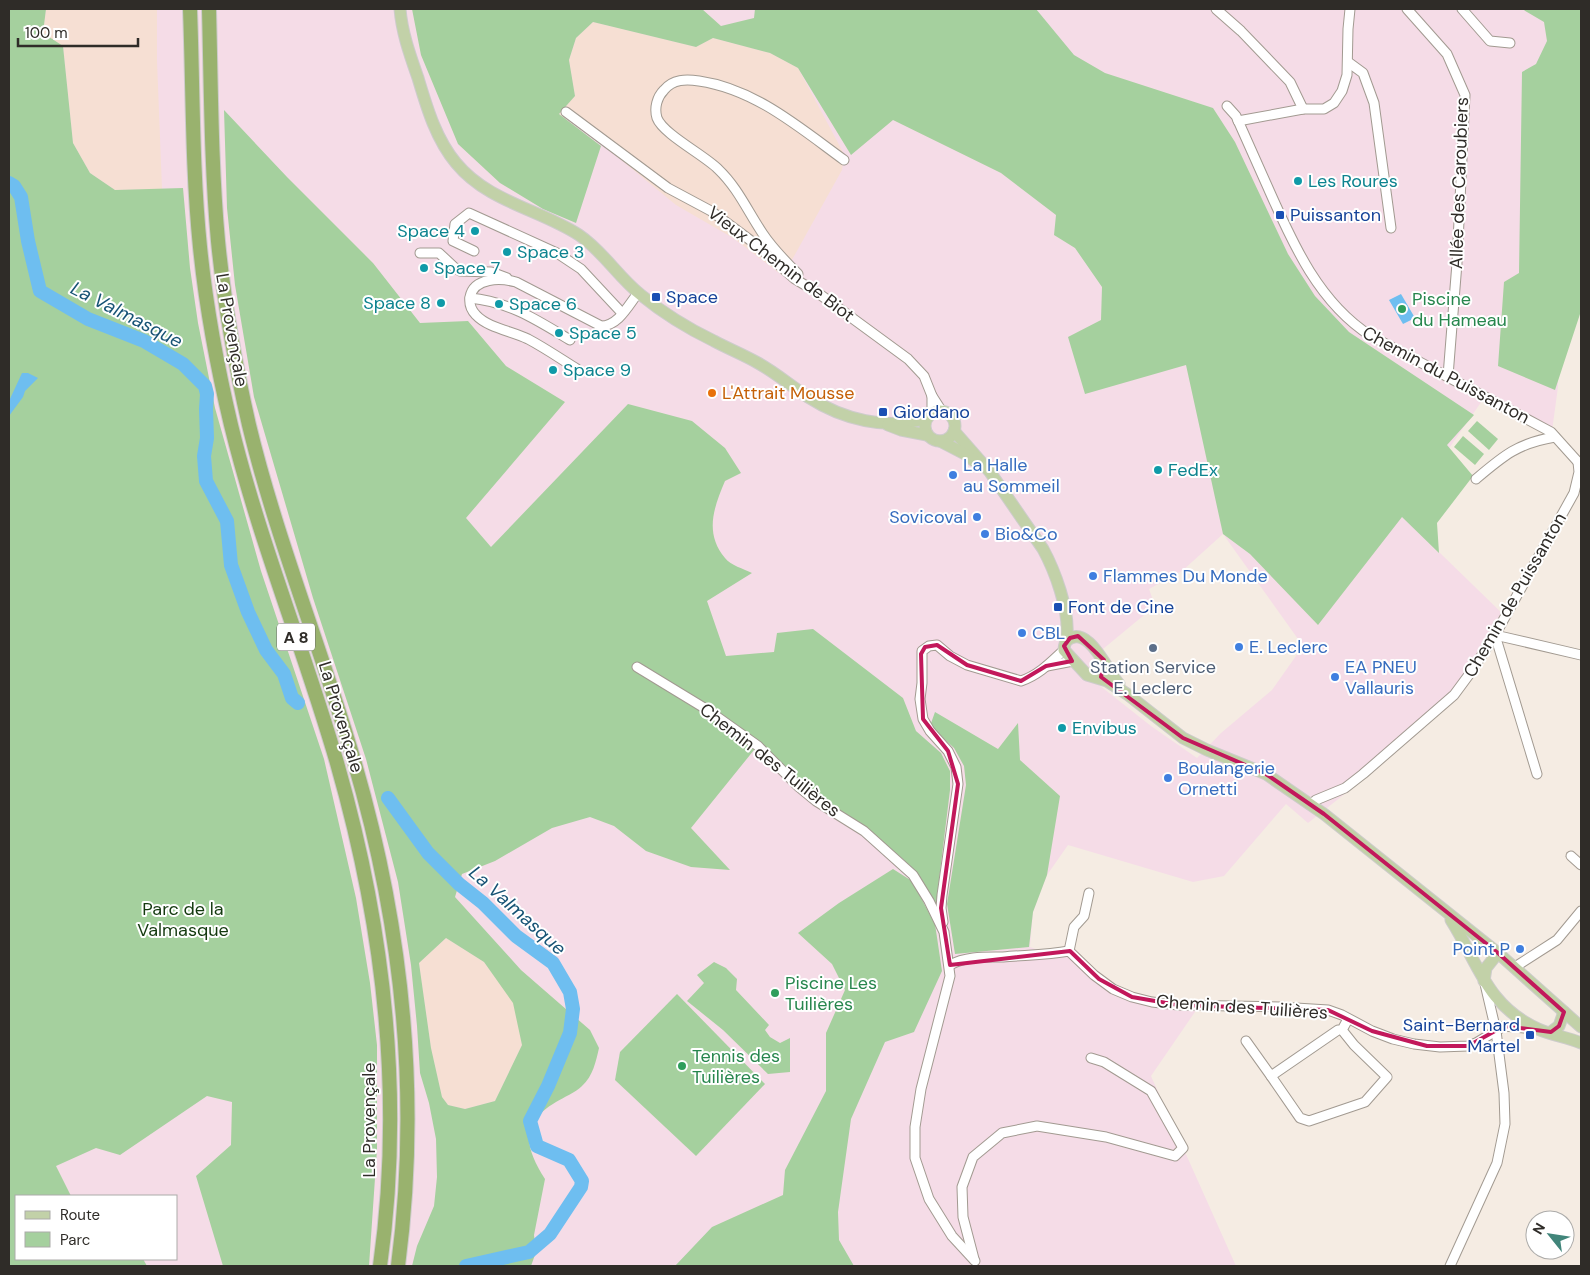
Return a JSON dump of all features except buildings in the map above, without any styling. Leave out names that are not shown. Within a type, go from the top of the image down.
[{"type":"highway","name":"La Provençale","points":[[190,9],[195,178],[200,247],[204,283],[222,385],[248,486],[321,711],[345,793],[364,866],[378,945],[385,1002],[390,1099],[389,1164],[380,1266]]},
{"type":"highway","name":"La Provençale","points":[[209,9],[214,179],[218,239],[238,374],[266,489],[347,736],[366,801],[388,900],[396,947],[402,999],[408,1100],[405,1192],[398,1266]]},
{"type":"main road","points":[[400,9],[406,45],[429,114],[444,146],[458,165],[476,182],[493,193],[577,234],[589,242],[650,303],[694,330],[760,364],[824,407],[849,417],[927,435],[933,440],[940,441],[965,454],[990,472]]},
{"type":"main road","points":[[884,424],[914,422],[933,414],[950,414],[955,422],[954,431],[948,439],[940,441]]},
{"type":"main road","points":[[927,435],[924,427],[933,414]]},
{"type":"main road","points":[[954,431],[990,472],[1043,549],[1050,561],[1066,612],[1082,638],[1101,656],[1112,676],[1127,694]]},
{"type":"main road","points":[[1066,612],[1067,634],[1065,646],[1073,661],[1087,675],[1107,681],[1127,694],[1183,738],[1266,774],[1310,805],[1498,953],[1581,1027]]},
{"type":"main road","points":[[1065,646],[1074,636],[1082,638]]},
{"type":"main road","points":[[1095,677],[1102,673],[1105,664]]},
{"type":"main road","points":[[1446,913],[1484,982],[1504,1006],[1521,1019],[1539,1029],[1581,1043]]},
{"type":"main road","points":[[1484,982],[1486,968],[1498,953]]},
{"type":"main road","points":[[1551,1032],[1559,1026],[1564,1012]]},
{"type":"street","points":[[1216,9],[1241,31],[1290,82],[1303,109]]},
{"type":"street","points":[[1238,121],[1303,109],[1324,109],[1334,103],[1342,91],[1347,75],[1350,9]]},
{"type":"street","name":"Allée des Caroubiers","points":[[1407,9],[1448,54],[1466,96],[1458,264],[1448,376]]},
{"type":"street","points":[[1462,9],[1490,41],[1510,43]]},
{"type":"street","points":[[1348,62],[1363,73],[1374,103],[1391,228]]},
{"type":"street","points":[[818,293],[775,250],[728,178],[717,167],[662,126],[656,115],[657,102],[662,91],[676,81],[690,80],[722,86],[753,98],[767,106],[844,160]]},
{"type":"street","name":"Chemin du Puissanton","points":[[1227,106],[1236,116],[1307,269],[1343,314],[1357,327],[1551,432],[1579,461]]},
{"type":"street","name":"Vieux Chemin de Biot","points":[[566,112],[668,188],[711,211],[754,243],[796,279],[818,293],[915,365],[924,376],[932,396],[933,414]]},
{"type":"street","points":[[474,251],[453,241],[455,224],[469,213],[557,253],[580,269],[622,313]]},
{"type":"street","points":[[420,253],[439,253],[460,270],[495,272],[600,326],[607,326],[614,322],[638,293]]},
{"type":"street","points":[[516,282],[498,279],[480,283],[470,298],[471,308],[482,320],[529,340],[577,369]]},
{"type":"street","points":[[470,298],[484,299],[517,309],[570,340]]},
{"type":"street","points":[[1476,479],[1513,449],[1556,437]]},
{"type":"street","name":"Chemin de Puissanton","points":[[1310,805],[1316,800],[1345,788],[1454,696],[1495,635],[1574,493],[1579,472],[1579,461]]},
{"type":"street","points":[[1537,774],[1495,635],[1581,655]]},
{"type":"street","points":[[944,932],[941,908],[958,784],[956,768],[948,751],[923,720],[920,698],[921,654],[926,647],[937,646],[967,665],[1022,681],[1030,678],[1046,666],[1065,646]]},
{"type":"street","points":[[1046,666],[1073,661]]},
{"type":"street","name":"Chemin des Tuilières","points":[[637,667],[706,709],[758,746],[799,787],[816,801],[864,831],[913,875],[929,900],[944,932],[950,976],[921,1090],[915,1127],[915,1158],[929,1199],[952,1236],[974,1264]]},
{"type":"street","points":[[1571,856],[1581,865]]},
{"type":"street","points":[[950,965],[961,960],[1069,951],[1074,926],[1084,916],[1089,893]]},
{"type":"street","points":[[1515,967],[1556,940],[1581,911]]},
{"type":"street","name":"Chemin des Tuilières","points":[[1069,951],[1102,982],[1132,997],[1178,1005],[1318,1009],[1335,1012],[1372,1031],[1394,1039],[1427,1046],[1468,1046],[1504,1026],[1539,1029]]},
{"type":"street","points":[[1450,1266],[1495,1170],[1502,1143],[1505,1109],[1496,1031],[1484,982]]},
{"type":"street","points":[[1342,1030],[1348,1019]]},
{"type":"street","points":[[1271,1076],[1338,1030],[1342,1030]]},
{"type":"street","points":[[1246,1041],[1300,1118],[1309,1121],[1365,1102],[1387,1077],[1354,1045],[1342,1030]]},
{"type":"street","points":[[974,1264],[963,1217],[962,1187],[973,1156],[1002,1133],[1037,1126],[1106,1138],[1176,1156],[1183,1148],[1151,1091],[1104,1062],[1090,1058]]},
{"type":"highlighted area","points":[[1078,636],[1104,660],[1101,677],[1183,738],[1266,774],[1324,814],[1498,953],[1564,1012],[1559,1026],[1551,1032],[1504,1026],[1468,1046],[1427,1046],[1372,1031],[1328,1010],[1178,1005],[1132,997],[1099,979],[1070,951],[950,965],[941,908],[958,784],[948,751],[923,719],[921,654],[925,647],[937,645],[967,665],[1021,681],[1046,666],[1072,661],[1064,646],[1070,638]]},
{"type":"shaded area","points":[[9,9],[1581,9],[1558,358],[1558,387],[1552,431],[1484,398],[1402,516],[1509,620],[1466,688],[1361,781],[1308,823],[1286,804],[1224,876],[1193,882],[1068,845],[1047,875],[1033,912],[1030,947],[1050,954],[1069,951],[1077,959],[1132,997],[1199,1006],[1151,1076],[1236,1266],[9,1266]],"holes":[[[1223,534],[1303,646],[1272,690],[1221,733],[1197,758],[1151,726],[1099,685],[1115,667],[1103,649],[1155,606],[1149,589],[1182,571]]]},
{"type":"shaded area","points":[[46,9],[157,9],[162,189],[115,190],[90,173],[73,143],[63,46],[43,34]]},
{"type":"shaded area","points":[[593,22],[696,47],[713,38],[770,53],[798,68],[844,154],[842,170],[783,276],[733,238],[676,205],[603,145],[559,114],[575,96],[569,60],[576,38]]},
{"type":"shaded area","points":[[446,938],[484,962],[514,1003],[522,1045],[495,1101],[465,1109],[448,1105],[442,1097],[431,1048],[419,963]]},
{"type":"green space","name":"Parc de la Valmasque","points":[[9,9],[46,9],[43,33],[63,46],[73,143],[90,173],[115,190],[183,188],[190,268],[198,323],[215,408],[261,571],[324,759],[356,898],[370,983],[377,1045],[377,1149],[369,1266],[223,1266],[196,1176],[231,1145],[232,1102],[207,1096],[120,1155],[96,1148],[56,1166],[70,1195],[15,1195],[15,1260],[144,1260],[147,1266],[9,1266]]},
{"type":"green space","points":[[412,9],[702,9],[721,26],[754,18],[755,9],[1036,9],[1074,55],[1105,73],[1213,108],[1235,142],[1288,254],[1315,296],[1349,332],[1474,415],[1447,445],[1473,476],[1437,523],[1439,553],[1402,517],[1318,625],[1250,554],[1223,534],[1186,365],[1085,394],[1068,337],[1101,320],[1102,287],[1075,248],[1054,235],[1056,215],[1001,173],[893,120],[851,155],[798,68],[770,53],[713,38],[696,47],[593,22],[576,38],[569,60],[575,96],[559,114],[601,146],[576,223],[543,209],[500,183],[458,144],[421,55]]},
{"type":"green space","points":[[1522,9],[1581,9],[1581,311],[1555,390],[1498,366],[1504,282],[1519,273],[1522,72],[1536,64],[1547,41],[1544,22]]},
{"type":"green space","points":[[224,110],[287,177],[373,263],[420,323],[468,321],[506,366],[565,402],[466,518],[491,547],[628,404],[692,421],[725,448],[741,473],[725,481],[717,500],[713,520],[715,539],[725,558],[734,565],[752,573],[707,601],[726,656],[774,652],[777,633],[813,629],[903,698],[916,731],[941,753],[950,771],[950,790],[936,905],[921,879],[903,859],[855,822],[754,750],[691,828],[730,870],[691,867],[646,851],[614,826],[590,817],[552,828],[495,861],[462,874],[455,897],[521,970],[590,1030],[599,1048],[594,1068],[586,1082],[576,1091],[544,1110],[531,1128],[529,1137],[533,1157],[545,1179],[534,1235],[536,1252],[531,1266],[412,1266],[417,1246],[434,1206],[437,1177],[436,1139],[429,1103],[420,1073],[411,965],[398,882],[366,759],[313,598],[254,397],[235,285],[227,208]],"holes":[[[446,938],[484,962],[513,1003],[522,1045],[495,1101],[465,1109],[448,1105],[442,1097],[431,1048],[419,963]]]},
{"type":"green space","points":[[1477,421],[1498,439],[1489,450],[1468,431]]},
{"type":"green space","points":[[1463,436],[1484,454],[1475,465],[1454,447]]},
{"type":"green space","points":[[935,712],[998,749],[1018,723],[1020,760],[1060,796],[1047,875],[1033,912],[1029,947],[955,954],[947,904],[966,785],[964,766],[954,748],[930,726]]},
{"type":"green space","points":[[893,869],[912,881],[935,924],[942,971],[914,1032],[885,1042],[851,1119],[838,1212],[839,1240],[854,1266],[675,1266],[712,1227],[783,1195],[785,1170],[826,1091],[826,1033],[845,990],[832,964],[798,933],[839,903]]},
{"type":"green space","points":[[714,962],[726,968],[737,979],[736,990],[769,1025],[765,1030],[770,1037],[780,1043],[790,1038],[790,1072],[768,1074],[723,1030],[687,1001],[704,983],[697,975]]},
{"type":"green space","name":"Tennis des Tuilières","points":[[677,994],[765,1084],[696,1156],[615,1080],[620,1052]]},
{"type":"water","name":"Piscine du Hameau","points":[[1401,294],[1415,318],[1403,324],[1389,300]]},
{"type":"water","points":[[22,373],[28,373],[38,378],[25,391],[23,397],[9,416],[9,401]]},
{"type":"waterway","name":"La Valmasque","points":[[9,183],[14,186],[21,197],[28,241],[40,291],[88,319],[144,341],[183,364],[205,386],[207,394],[207,438],[204,456],[206,481],[227,521],[231,565],[248,612],[266,650],[284,674],[292,698],[298,703]]},
{"type":"waterway","name":"La Valmasque","points":[[388,798],[428,853],[516,936],[553,963],[570,992],[573,1009],[570,1033],[548,1086],[530,1121],[537,1146],[569,1160],[582,1181],[581,1187],[550,1234],[529,1252],[466,1266]]},
{"type":"place","name":"Les Roures","points":[[1298,181]]},
{"type":"place","name":"Puissanton","points":[[1280,215]]},
{"type":"place","name":"Space 4","points":[[475,231]]},
{"type":"place","name":"Space 3","points":[[507,252]]},
{"type":"place","name":"Space 7","points":[[424,268]]},
{"type":"place","name":"Space","points":[[656,297]]},
{"type":"place","name":"Space 8","points":[[441,303]]},
{"type":"place","name":"Space 6","points":[[499,304]]},
{"type":"place","name":"Piscine du Hameau","points":[[1402,309]]},
{"type":"place","name":"Space 5","points":[[559,333]]},
{"type":"place","name":"Space 9","points":[[553,370]]},
{"type":"place","name":"L'Attrait Mousse","points":[[712,393]]},
{"type":"place","name":"Giordano","points":[[883,412]]},
{"type":"place","name":"FedEx","points":[[1158,470]]},
{"type":"place","name":"La Halle au Sommeil","points":[[953,475]]},
{"type":"place","name":"Sovicoval","points":[[977,517]]},
{"type":"place","name":"Bio&Co","points":[[985,534]]},
{"type":"place","name":"Flammes Du Monde","points":[[1093,576]]},
{"type":"place","name":"Font de Cine","points":[[1058,607]]},
{"type":"place","name":"CBL","points":[[1022,633]]},
{"type":"place","name":"E. Leclerc","points":[[1239,647]]},
{"type":"place","name":"Station Service E. Leclerc","points":[[1153,648]]},
{"type":"place","name":"EA PNEU Vallauris","points":[[1335,677]]},
{"type":"place","name":"Envibus","points":[[1062,728]]},
{"type":"place","name":"Boulangerie Ornetti","points":[[1168,778]]},
{"type":"place","name":"Point P","points":[[1520,949]]},
{"type":"place","name":"Piscine Les Tuilières","points":[[775,993]]},
{"type":"place","name":"Saint-Bernard Martel","points":[[1530,1035]]},
{"type":"place","name":"Tennis des Tuilières","points":[[682,1066]]}]
